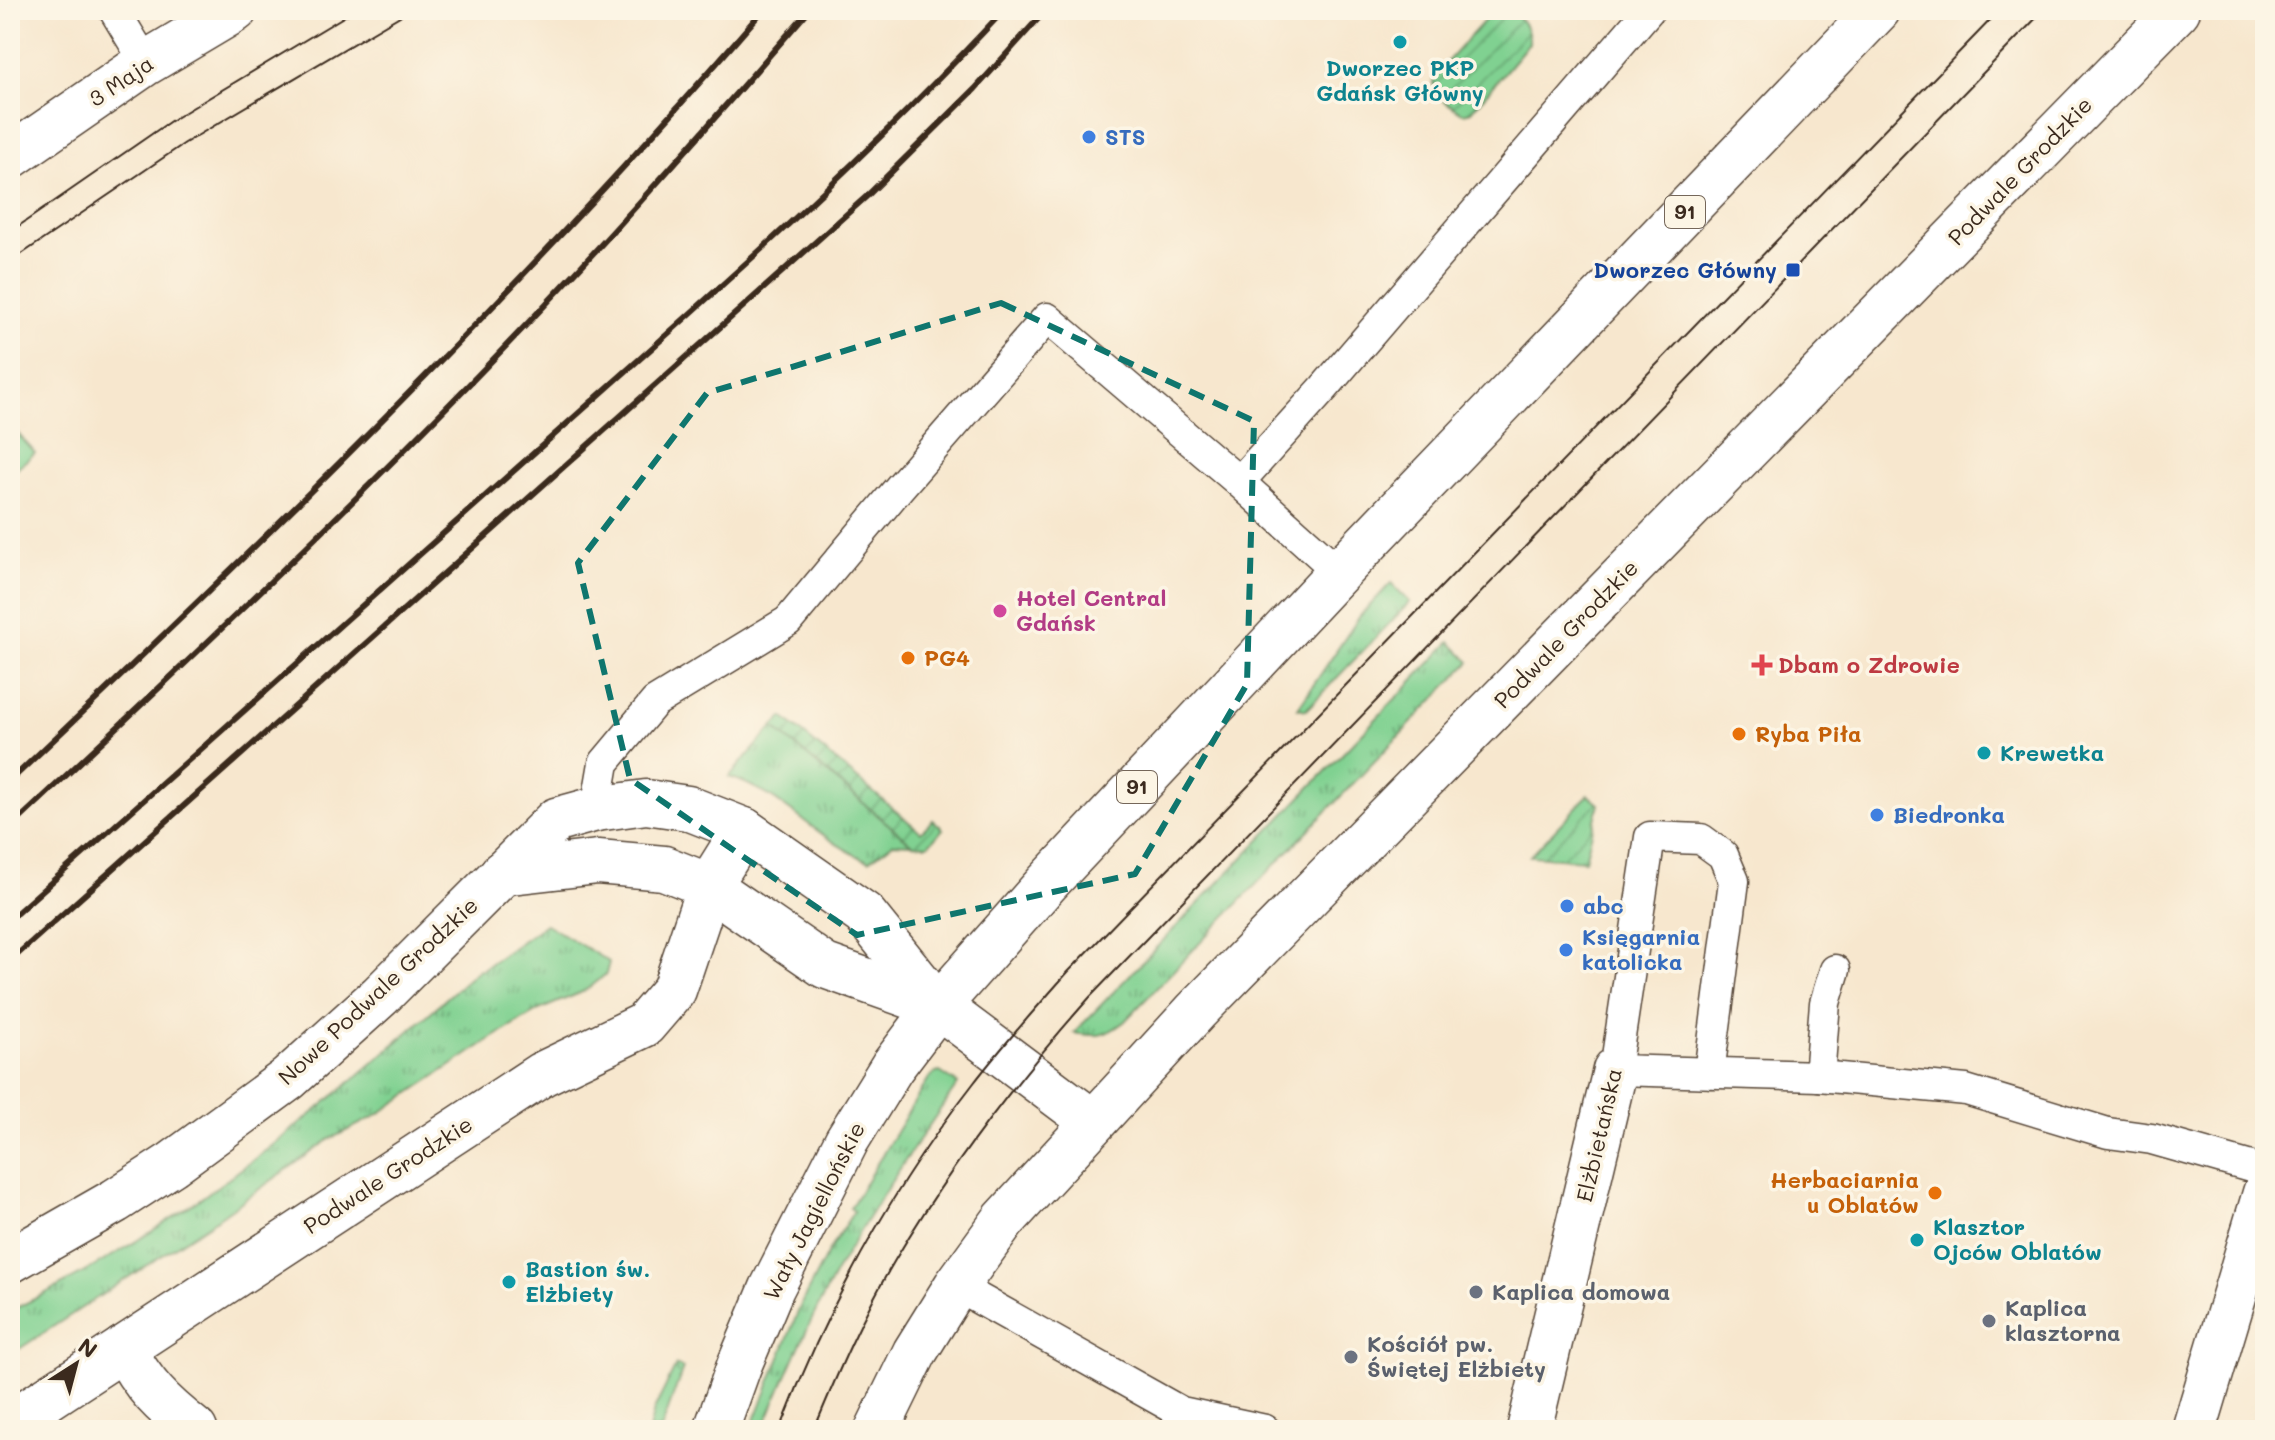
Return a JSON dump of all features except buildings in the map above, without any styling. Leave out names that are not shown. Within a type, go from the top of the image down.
[{"type":"main road","name":"3 Maja","points":[[10,157],[146,63],[235,10]]},
{"type":"main road","name":"91","points":[[938,1006],[1046,884],[1339,572],[1878,10]]},
{"type":"main road","name":"Podwale Grodzkie","points":[[1093,1122],[1196,1011],[2178,10]]},
{"type":"main road","name":"Nowe Podwale Grodzkie","points":[[10,1261],[115,1201],[172,1164],[288,1079],[380,996],[556,820],[596,809],[646,802],[688,808],[744,830]]},
{"type":"main road","name":"Podwale Grodzkie","points":[[10,1423],[542,1074],[644,1025],[674,990],[709,886],[744,830]]},
{"type":"main road","points":[[744,830],[864,914],[938,1006],[1093,1122],[1004,1220],[956,1286],[915,1352],[877,1430]]},
{"type":"main road","points":[[502,873],[598,862],[664,868],[709,886],[825,966],[938,1006]]},
{"type":"main road","name":"Wały Jagiellońskie","points":[[716,1430],[772,1288],[841,1152],[892,1067],[938,1006]]},
{"type":"main road","name":"Elżbietańska","points":[[1529,1430],[1615,1070]]},
{"type":"main road","points":[[2194,1430],[2265,1193]]},
{"type":"main road","points":[[124,1348],[136,1374],[153,1394],[195,1430]]},
{"type":"lane","points":[[114,10],[146,63]]},
{"type":"lane","points":[[1239,482],[1324,388],[1649,10]]},
{"type":"lane","points":[[596,809],[604,763],[655,702],[788,621],[1047,318],[1339,572]]},
{"type":"lane","name":"Elżbietańska","points":[[1615,1070],[1650,837],[1701,839],[1723,855],[1734,881],[1709,1073]]},
{"type":"lane","points":[[1819,1076],[1825,1003],[1835,970]]},
{"type":"lane","points":[[1615,1070],[1819,1076],[1966,1090],[2108,1133],[2152,1139],[2265,1171]]},
{"type":"lane","points":[[956,1286],[1181,1412],[1265,1430]]},
{"type":"highlighted area","points":[[1001,303],[1254,421],[1247,684],[1135,874],[857,935],[630,779],[578,563],[707,393]]},
{"type":"green space","points":[[1494,10],[1507,11],[1521,19],[1529,43],[1472,111],[1463,113],[1437,93],[1434,88],[1435,75]]},
{"type":"green space","points":[[10,425],[35,453],[10,474]]},
{"type":"green space","points":[[1391,583],[1410,602],[1306,710],[1298,708],[1360,616]]},
{"type":"green space","points":[[1450,642],[1470,662],[1124,1022],[1100,1035],[1074,1033]]},
{"type":"green space","points":[[783,717],[921,832],[933,820],[943,829],[928,845],[912,844],[773,727]]},
{"type":"green space","points":[[773,727],[912,844],[893,843],[869,861],[833,842],[766,794],[729,777]]},
{"type":"green space","points":[[1588,795],[1599,804],[1585,860],[1530,856]]},
{"type":"green space","points":[[546,924],[609,962],[606,974],[580,993],[539,1010],[494,1037],[374,1117],[330,1139],[220,1217],[10,1355],[10,1311],[139,1240],[199,1200],[313,1113],[479,969]]},
{"type":"green space","points":[[940,1072],[958,1084],[841,1263],[809,1324],[763,1430],[751,1430],[802,1302],[854,1211],[850,1208],[929,1078]]},
{"type":"green space","points":[[676,1365],[683,1368],[661,1430],[649,1430],[654,1410]]},
{"type":"tram line","points":[[10,232],[172,120],[355,10]]},
{"type":"tram line","points":[[10,262],[185,143],[410,10]]},
{"type":"tram line","points":[[780,1430],[840,1294],[889,1207],[943,1124],[1019,1027],[1068,972],[2000,10]]},
{"type":"tram line","points":[[814,1430],[862,1322],[916,1225],[986,1124],[1063,1028],[2044,10]]},
{"type":"railway","points":[[10,781],[205,595],[491,309],[763,10]]},
{"type":"railway","points":[[10,828],[261,591],[445,409],[621,223],[809,10]]},
{"type":"railway","points":[[10,919],[775,236],[892,126],[1004,10]]},
{"type":"railway","points":[[10,961],[867,196],[975,89],[1046,10]]},
{"type":"place","name":"Dworzec PKP Gdańsk Główny","points":[[1400,42]]},
{"type":"place","name":"STS","points":[[1089,137]]},
{"type":"place","name":"Dworzec Główny","points":[[1793,270]]},
{"type":"place","name":"Hotel Central Gdańsk","points":[[1000,611]]},
{"type":"place","name":"PG4","points":[[908,658]]},
{"type":"place","name":"Dbam o Zdrowie","points":[[1762,665]]},
{"type":"place","name":"Ryba Piła","points":[[1739,734]]},
{"type":"place","name":"Krewetka","points":[[1984,753]]},
{"type":"place","name":"Biedronka","points":[[1877,815]]},
{"type":"place","name":"abc","points":[[1567,906]]},
{"type":"place","name":"Księgarnia katolicka","points":[[1566,950]]},
{"type":"place","name":"Herbaciarnia u Oblatów","points":[[1935,1193]]},
{"type":"place","name":"Klasztor Ojców Oblatów","points":[[1917,1240]]},
{"type":"place","name":"Bastion św. Elżbiety","points":[[509,1282]]},
{"type":"place","name":"Kaplica domowa","points":[[1476,1292]]},
{"type":"place","name":"Kaplica klasztorna","points":[[1989,1321]]},
{"type":"place","name":"Kościół pw. Świętej Elżbiety","points":[[1351,1357]]}]
